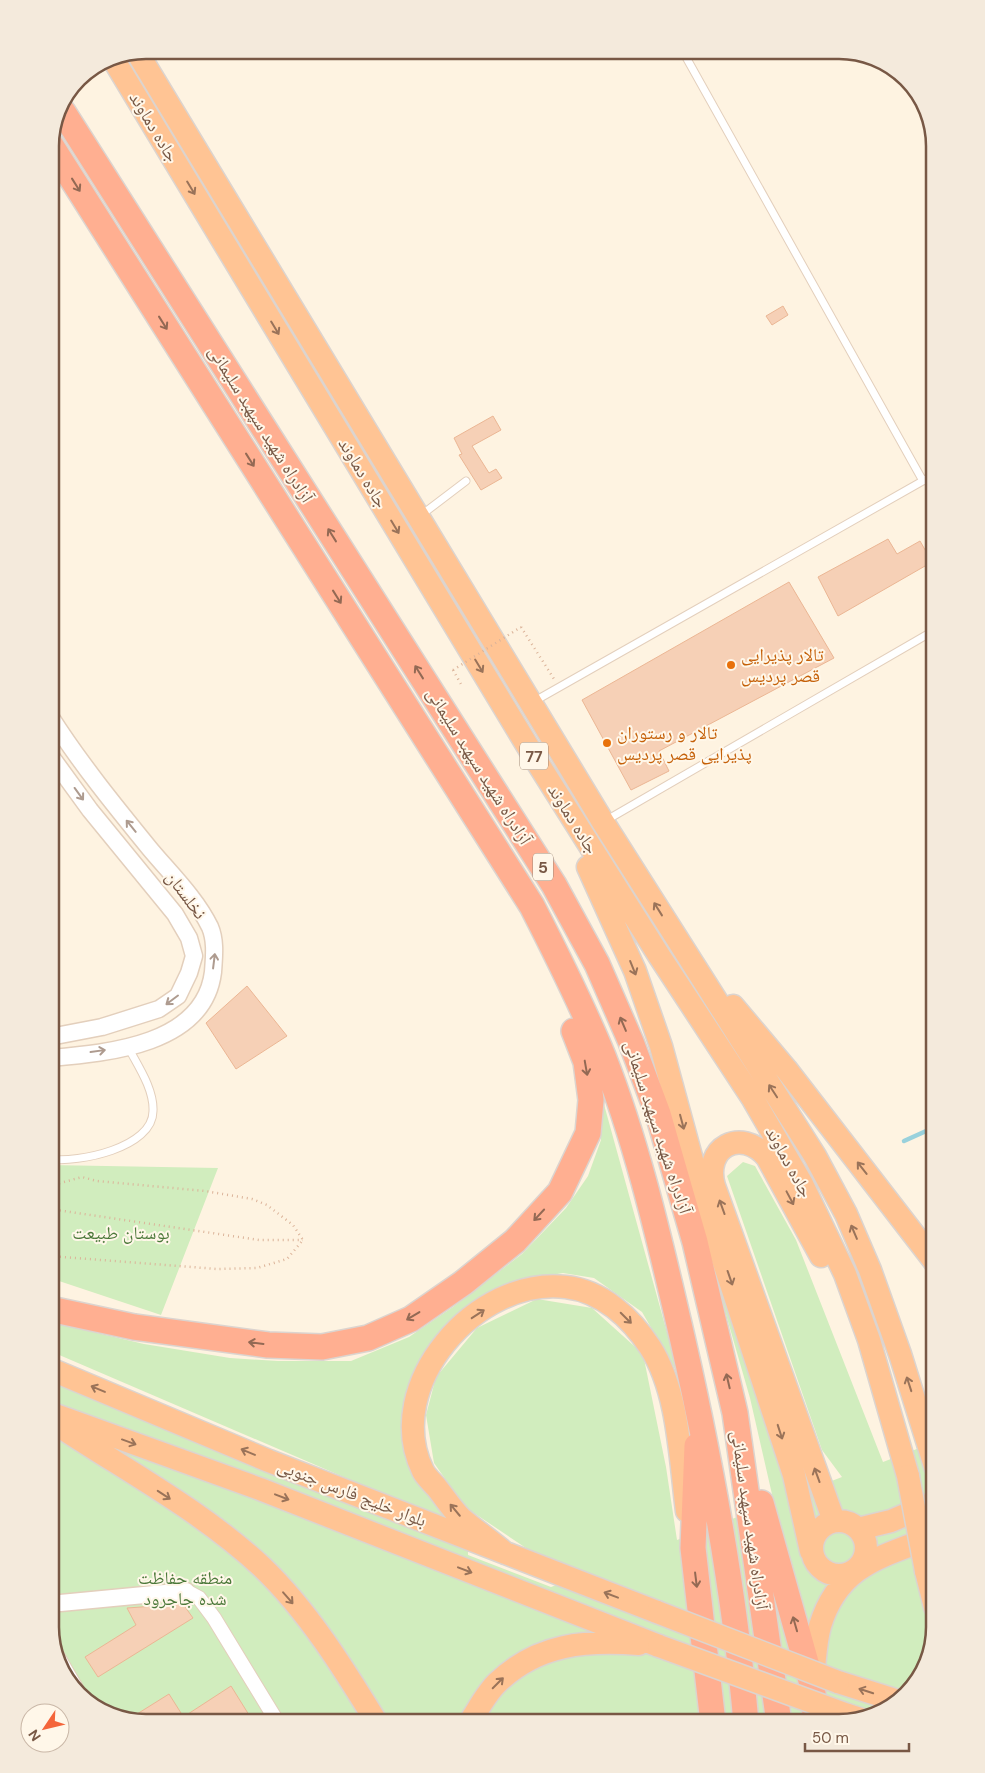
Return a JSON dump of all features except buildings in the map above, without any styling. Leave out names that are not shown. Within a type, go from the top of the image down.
[{"type":"highway","name":"جاده دماوند","points":[[141,59],[420,516],[530,703],[603,822],[815,1156],[846,1214],[870,1270],[900,1354],[926,1436]]},
{"type":"highway","name":"جاده دماوند","points":[[116,64],[539,765],[660,957],[753,1099],[802,1184],[845,1274],[869,1340],[908,1476],[926,1571]]},
{"type":"highway","name":"آزادراه شهید سپهبد سلیمانی","points":[[64,114],[554,885],[597,964],[631,1042],[658,1114],[695,1242],[735,1413],[778,1714]]},
{"type":"highway","name":"آزادراه شهید سپهبد سلیمانی","points":[[59,158],[532,906],[571,983],[599,1049],[628,1127],[662,1251],[699,1409],[725,1548],[741,1667],[745,1714]]},
{"type":"highway","points":[[539,765],[604,900],[635,971],[661,1046],[701,1193],[794,1475],[815,1562],[822,1570],[833,1575],[844,1575],[860,1563],[926,1528]]},
{"type":"highway","points":[[59,1311],[134,1327],[268,1345],[322,1347],[368,1338],[410,1319],[463,1283],[515,1242],[560,1192],[588,1133],[591,1100],[586,1062],[555,979],[532,906]]},
{"type":"highway","points":[[674,935],[786,1069],[926,1250]]},
{"type":"highway","points":[[834,1521],[711,1175],[712,1163],[718,1153],[726,1146],[738,1142],[749,1143],[759,1148],[767,1157],[823,1260],[888,1402]]},
{"type":"highway","points":[[505,1553],[460,1517],[423,1472],[414,1441],[414,1409],[424,1375],[443,1344],[468,1320],[498,1301],[531,1289],[567,1287],[598,1296],[626,1316],[650,1348],[671,1394],[693,1548],[711,1714]]},
{"type":"highway","name":"بلوار خلیج فارس جنوبی","points":[[59,1373],[269,1461],[838,1682],[889,1698]]},
{"type":"highway","points":[[693,1548],[699,1409]]},
{"type":"highway","points":[[735,1413],[812,1684],[815,1714]]},
{"type":"highway","name":"بلوار خلیج فارس جنوبی","points":[[59,1417],[260,1489],[660,1646]]},
{"type":"highway","points":[[59,1426],[214,1527],[262,1568],[304,1616],[345,1670],[372,1714]]},
{"type":"highway","points":[[858,1529],[891,1521],[926,1506]]},
{"type":"highway","points":[[812,1551],[814,1536],[819,1529],[834,1521],[842,1521],[858,1529],[863,1536],[860,1563],[834,1596],[820,1627],[812,1684]]},
{"type":"highway","points":[[860,1563],[874,1560],[926,1540]]},
{"type":"highway","points":[[475,1714],[496,1683],[530,1658],[569,1644],[614,1642],[660,1646],[846,1714]]},
{"type":"street","name":"نخلستان","points":[[59,729],[108,798],[193,902],[210,928],[215,952],[212,981],[197,1008],[179,1028],[128,1047],[59,1057]]},
{"type":"street","name":"نخلستان","points":[[59,767],[90,810],[175,914],[189,938],[194,956],[189,973],[178,996],[159,1009],[102,1027],[59,1035]]},
{"type":"street","points":[[59,1603],[186,1591],[199,1598],[214,1618],[273,1714]]},
{"type":"lane","points":[[687,59],[923,481]]},
{"type":"lane","points":[[530,703],[926,479]]},
{"type":"lane","points":[[420,516],[466,481]]},
{"type":"lane","points":[[603,822],[926,635]]},
{"type":"lane","points":[[59,1160],[101,1155],[132,1142],[150,1126],[154,1112],[152,1096],[128,1047]]},
{"type":"path","points":[[462,686],[453,670],[521,627],[559,687]]},
{"type":"path","points":[[59,1183],[82,1177],[97,1181],[205,1191],[252,1199],[267,1205],[293,1225],[303,1240]]},
{"type":"path","points":[[59,1210],[259,1240],[303,1240]]},
{"type":"path","points":[[59,1257],[217,1269],[258,1268],[286,1259],[303,1240]]},
{"type":"green space","points":[[600,1090],[679,1376],[642,1312],[594,1278],[563,1273],[527,1279],[450,1325],[404,1425],[467,1530],[59,1355],[59,1324],[144,1344],[230,1358],[278,1361],[351,1361],[409,1337],[453,1307],[522,1254],[566,1208],[588,1176],[601,1140]]},
{"type":"green space","name":"منطقه حفاظت شده جاجرود","points":[[743,1162],[755,1166],[796,1240],[883,1462],[926,1445],[926,1639],[912,1676],[905,1685],[883,1703],[856,1713],[840,1714],[140,1714],[118,1710],[97,1700],[73,1676],[65,1661],[60,1644],[59,1628],[59,1384],[468,1549],[468,1555],[551,1587],[586,1574],[529,1550],[465,1507],[434,1463],[426,1415],[436,1377],[477,1328],[537,1299],[592,1308],[643,1354],[666,1467],[677,1540],[774,1503],[750,1398],[702,1231],[790,1497],[842,1477],[822,1450],[727,1176]]},
{"type":"green space","name":"بوستان طبیعت","points":[[59,1165],[218,1168],[161,1315],[59,1281]]},
{"type":"waterway","points":[[904,1141],[926,1131]]},
{"type":"place","name":"تالار پذیرایی قصر پردیس","points":[[731,665]]},
{"type":"place","name":"تالار و رستوران پذیرایی قصر پردیس","points":[[607,743]]}]
